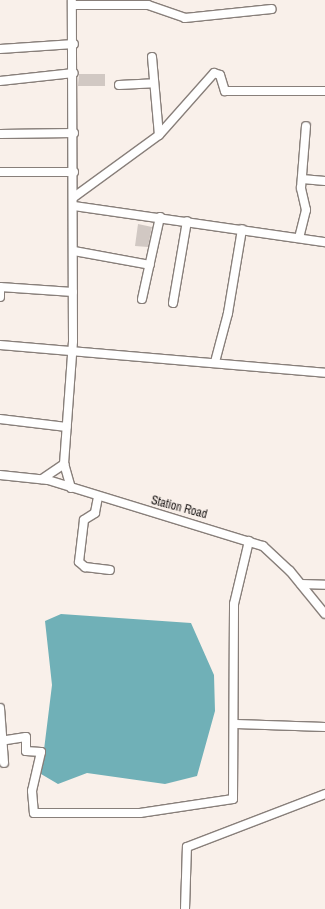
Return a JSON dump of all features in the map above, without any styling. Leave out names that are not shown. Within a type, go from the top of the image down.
[{"type":"street","points":[[71,488],[64,464],[72,352],[74,251],[74,44],[72,2],[148,5],[185,18],[272,10]]},
{"type":"street","points":[[0,49],[74,44]]},
{"type":"street","points":[[152,57],[159,135]]},
{"type":"street","points":[[0,81],[74,73]]},
{"type":"street","points":[[74,196],[159,135],[216,73],[225,91],[325,91]]},
{"type":"street","points":[[119,85],[154,83]]},
{"type":"street","points":[[299,238],[306,210],[302,179],[306,126]]},
{"type":"street","points":[[0,134],[74,132]]},
{"type":"street","points":[[0,172],[74,172]]},
{"type":"street","points":[[302,179],[325,181]]},
{"type":"street","points":[[74,206],[160,217],[325,242]]},
{"type":"street","points":[[142,299],[160,217]]},
{"type":"street","points":[[173,303],[187,221]]},
{"type":"street","points":[[215,362],[228,313],[242,229]]},
{"type":"street","points":[[74,251],[150,265]]},
{"type":"street","points":[[0,297],[0,287],[73,292]]},
{"type":"street","points":[[0,345],[72,352],[215,362],[325,373]]},
{"type":"street","points":[[0,419],[67,427]]},
{"type":"street","points":[[42,479],[64,464]]},
{"type":"street","name":"Station Road","points":[[0,475],[42,479],[263,546],[301,584],[325,614]]},
{"type":"street","points":[[98,497],[95,513],[84,520],[79,562],[85,567],[110,570]]},
{"type":"street","points":[[2,741],[26,737],[26,751],[41,752],[32,792],[34,813],[140,813],[233,799],[236,724],[234,604],[248,541]]},
{"type":"street","points":[[301,584],[325,584]]},
{"type":"street","points":[[0,708],[4,764]]},
{"type":"street","points":[[236,724],[325,727]]},
{"type":"street","points":[[185,909],[187,847],[325,794]]},
{"type":"water","points":[[61,614],[191,623],[214,675],[215,711],[197,776],[165,784],[87,773],[58,784],[41,774],[52,685],[45,621]]},
{"type":"building","points":[[79,74],[105,74],[105,86],[78,86]]},
{"type":"building","points":[[138,224],[152,227],[148,247],[135,246]]}]
